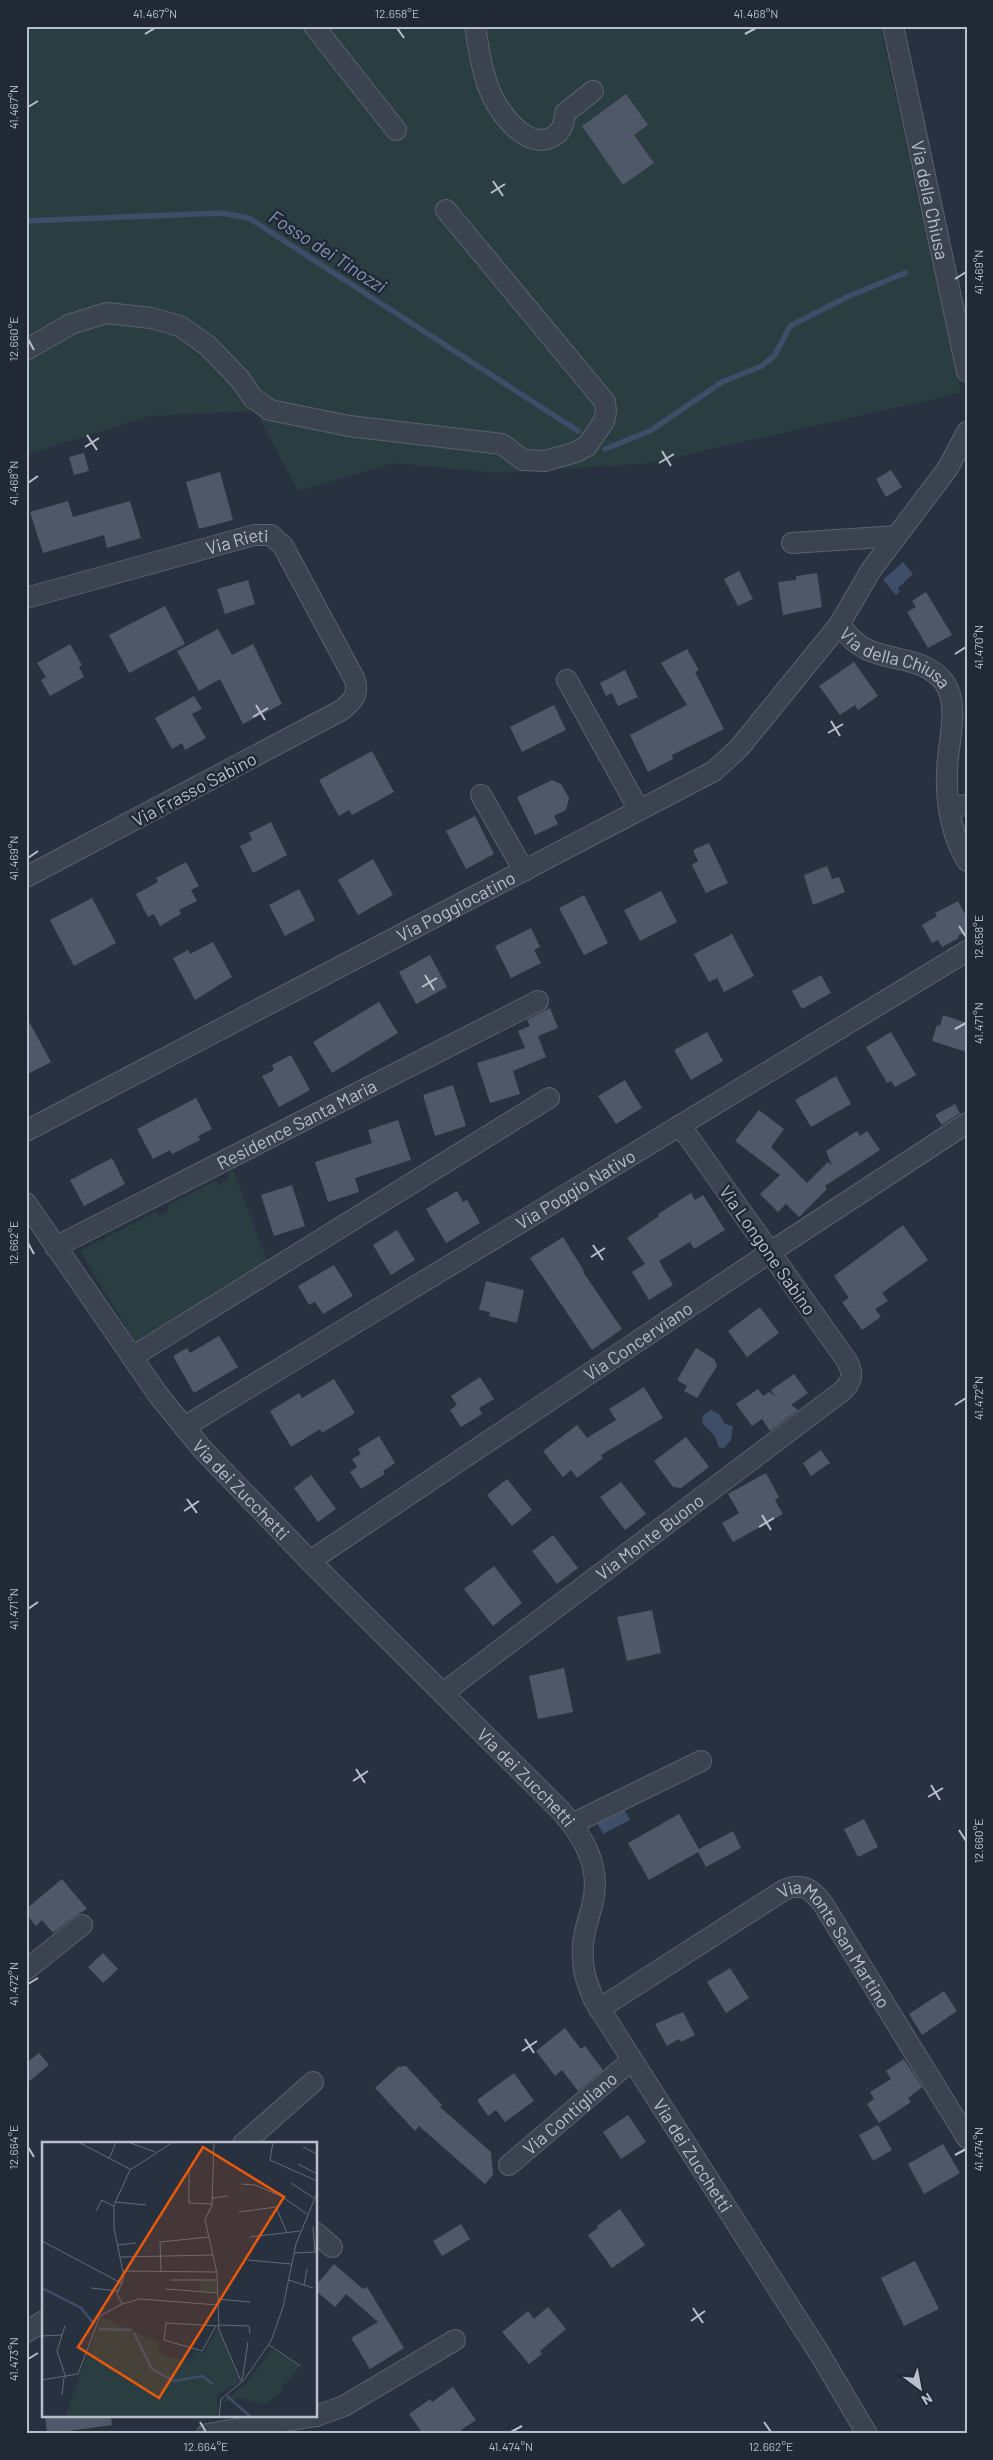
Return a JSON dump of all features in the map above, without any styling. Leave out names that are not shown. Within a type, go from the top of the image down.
[{"type":"street","points":[[314,26],[396,130]]},
{"type":"street","points":[[475,26],[486,85],[502,114],[524,135],[537,140],[548,139],[558,133],[564,124],[565,112],[593,91]]},
{"type":"street","name":"Via della Chiusa","points":[[893,26],[967,372]]},
{"type":"street","points":[[26,350],[71,324],[107,313],[151,318],[180,326],[208,346],[240,379],[253,398],[270,410],[349,426],[502,444],[523,460],[544,461],[576,452],[586,446],[600,430],[606,411],[605,402],[446,210]]},
{"type":"street","name":"Via della Chiusa","points":[[967,432],[948,468],[870,570],[839,625],[855,642],[866,649],[911,661],[936,674],[944,682],[959,716],[947,767],[958,806],[957,840],[967,861]]},
{"type":"street","name":"Via Rieti","points":[[26,598],[254,535],[271,535],[283,546],[354,678],[356,694]]},
{"type":"street","points":[[792,543],[896,536]]},
{"type":"street","name":"Via Poggiocatino","points":[[26,1131],[524,871],[722,765],[744,743],[839,625]]},
{"type":"street","points":[[567,680],[638,810]]},
{"type":"street","name":"Via Frasso Sabino","points":[[26,877],[340,711],[350,703],[356,694]]},
{"type":"street","points":[[481,795],[524,871]]},
{"type":"street","name":"Via Poggio Nativo","points":[[184,1427],[967,951]]},
{"type":"street","name":"Residence Santa Maria","points":[[55,1246],[538,1001]]},
{"type":"street","points":[[132,1357],[550,1098]]},
{"type":"street","name":"Via Concerviano","points":[[310,1561],[770,1252],[967,1123]]},
{"type":"street","name":"Via Longone Sabino","points":[[680,1125],[847,1362],[852,1376]]},
{"type":"street","name":"Via dei Zucchetti","points":[[26,1203],[132,1357],[184,1427],[213,1461],[572,1824],[586,1847],[594,1871],[594,1899],[585,1930],[582,1953],[588,1984],[599,2009],[821,2356],[867,2434]]},
{"type":"street","name":"Via Monte Buono","points":[[443,1694],[841,1392],[848,1385],[852,1376]]},
{"type":"street","points":[[572,1824],[701,1760]]},
{"type":"street","name":"Via Monte San Martino","points":[[599,2009],[784,1890],[795,1886],[806,1887],[823,1904],[967,2138]]},
{"type":"street","points":[[26,1970],[82,1925]]},
{"type":"street","name":"Via Contigliano","points":[[509,2165],[632,2060]]},
{"type":"street","points":[[245,2142],[313,2082]]},
{"type":"street","points":[[318,2235],[332,2247]]},
{"type":"street","points":[[26,2332],[42,2323]]},
{"type":"street","points":[[318,2415],[344,2406],[455,2340]]},
{"type":"street","points":[[207,2434],[304,2418]]},
{"type":"green space","points":[[26,26],[880,26],[961,393],[650,463],[499,473],[394,463],[298,491],[256,411],[150,416],[26,455]]},
{"type":"green space","points":[[233,1170],[269,1266],[138,1347],[80,1251],[155,1212],[160,1216],[167,1212],[169,1205],[215,1181],[219,1185],[227,1181],[229,1172]]},
{"type":"water","points":[[903,562],[913,574],[898,588],[900,591],[896,595],[883,580]]},
{"type":"water","points":[[711,1410],[719,1414],[725,1424],[733,1426],[731,1440],[724,1448],[719,1447],[714,1435],[702,1423],[703,1415]]},
{"type":"water","points":[[624,1809],[630,1820],[603,1834],[597,1823]]},
{"type":"building","points":[[626,94],[648,125],[634,135],[654,163],[623,185],[582,126]]},
{"type":"building","points":[[84,453],[89,471],[74,475],[69,457]]},
{"type":"building","points":[[891,470],[902,487],[886,497],[876,479]]},
{"type":"building","points":[[220,472],[233,520],[199,529],[186,482]]},
{"type":"building","points":[[68,501],[73,517],[130,501],[141,538],[107,548],[104,535],[43,553],[30,512]]},
{"type":"building","points":[[739,571],[753,599],[738,606],[724,579]]},
{"type":"building","points":[[817,573],[822,607],[783,615],[778,582],[796,580],[796,576]]},
{"type":"building","points":[[248,580],[255,604],[225,614],[217,589]]},
{"type":"building","points":[[926,592],[952,635],[928,648],[907,612],[916,607],[912,601]]},
{"type":"building","points":[[165,606],[185,644],[129,673],[109,635]]},
{"type":"building","points":[[218,629],[232,655],[253,644],[282,704],[243,724],[220,679],[199,691],[177,651]]},
{"type":"building","points":[[70,644],[82,665],[79,667],[84,677],[50,696],[41,680],[46,677],[37,663]]},
{"type":"building","points":[[687,649],[699,670],[695,672],[724,729],[672,755],[673,759],[648,772],[630,735],[687,705],[661,663]]},
{"type":"building","points":[[854,662],[878,696],[858,710],[855,705],[840,715],[819,686]]},
{"type":"building","points":[[625,670],[638,697],[618,706],[612,693],[606,696],[600,683]]},
{"type":"building","points":[[194,696],[202,709],[192,714],[206,738],[185,750],[182,743],[172,749],[155,718]]},
{"type":"building","points":[[554,705],[566,730],[522,752],[510,727]]},
{"type":"building","points":[[372,751],[394,792],[352,815],[349,810],[339,816],[319,780]]},
{"type":"building","points":[[552,780],[561,784],[569,798],[566,810],[554,816],[558,824],[535,835],[517,797]]},
{"type":"building","points":[[475,816],[494,854],[466,869],[446,831]]},
{"type":"building","points":[[271,822],[287,855],[253,873],[240,846],[252,840],[249,833]]},
{"type":"building","points":[[709,843],[728,883],[706,893],[692,865],[698,861],[693,850]]},
{"type":"building","points":[[373,859],[393,895],[358,915],[338,880]]},
{"type":"building","points":[[186,862],[199,886],[191,890],[197,901],[179,910],[181,914],[160,926],[154,914],[148,917],[136,894],[158,882],[156,878]]},
{"type":"building","points":[[827,866],[832,879],[839,877],[845,892],[813,905],[804,875]]},
{"type":"building","points":[[299,889],[315,920],[285,936],[269,905]]},
{"type":"building","points":[[661,891],[677,922],[640,941],[624,910]]},
{"type":"building","points":[[584,895],[608,943],[584,955],[559,908]]},
{"type":"building","points":[[92,898],[116,943],[74,966],[50,920]]},
{"type":"building","points":[[958,901],[967,918],[967,931],[958,936],[959,938],[942,947],[938,940],[932,943],[922,925],[937,916],[935,913]]},
{"type":"building","points":[[531,928],[540,947],[534,950],[541,963],[511,978],[495,946]]},
{"type":"building","points":[[732,934],[754,976],[724,992],[717,978],[709,982],[694,954]]},
{"type":"building","points":[[213,942],[232,977],[195,1000],[173,958],[188,950],[190,954]]},
{"type":"building","points":[[430,955],[447,987],[416,1004],[399,972]]},
{"type":"building","points":[[821,975],[831,993],[802,1009],[792,991]]},
{"type":"building","points":[[379,1002],[398,1033],[332,1073],[313,1042]]},
{"type":"building","points":[[550,1008],[558,1028],[538,1036],[546,1057],[513,1071],[520,1094],[490,1103],[477,1063],[525,1048],[518,1031],[530,1026],[527,1020]]},
{"type":"building","points":[[943,1015],[967,1023],[967,1052],[932,1041],[937,1025],[940,1026]]},
{"type":"building","points":[[26,1016],[51,1062],[26,1075]]},
{"type":"building","points":[[707,1032],[723,1061],[691,1080],[674,1050]]},
{"type":"building","points":[[891,1032],[916,1075],[895,1087],[891,1081],[887,1083],[866,1047]]},
{"type":"building","points":[[291,1055],[310,1090],[279,1107],[262,1076],[274,1070],[272,1065]]},
{"type":"building","points":[[836,1076],[851,1104],[811,1127],[795,1100]]},
{"type":"building","points":[[625,1080],[642,1108],[616,1124],[598,1096]]},
{"type":"building","points":[[453,1085],[466,1126],[435,1136],[423,1095]]},
{"type":"building","points":[[196,1098],[212,1129],[198,1136],[200,1140],[172,1154],[170,1150],[153,1159],[137,1129]]},
{"type":"building","points":[[955,1104],[960,1113],[942,1125],[935,1115]]},
{"type":"building","points":[[759,1110],[784,1129],[771,1147],[807,1183],[828,1162],[832,1165],[826,1151],[857,1131],[860,1136],[867,1131],[880,1150],[825,1186],[827,1189],[799,1217],[786,1204],[778,1212],[760,1194],[780,1175],[735,1141]]},
{"type":"building","points":[[398,1120],[411,1160],[355,1178],[359,1192],[328,1202],[315,1162],[372,1143],[368,1130]]},
{"type":"building","points":[[112,1158],[125,1184],[84,1206],[70,1180]]},
{"type":"building","points":[[292,1185],[305,1226],[274,1236],[261,1195]]},
{"type":"building","points":[[457,1191],[463,1202],[467,1200],[480,1223],[446,1243],[426,1209]]},
{"type":"building","points":[[691,1193],[695,1200],[703,1195],[725,1230],[694,1249],[690,1242],[659,1261],[673,1285],[649,1300],[632,1272],[645,1264],[627,1238],[659,1216],[658,1214]]},
{"type":"building","points":[[903,1225],[928,1260],[882,1293],[888,1301],[875,1309],[881,1317],[862,1330],[842,1302],[849,1298],[834,1276]]},
{"type":"building","points":[[397,1230],[415,1260],[391,1275],[373,1245]]},
{"type":"building","points":[[563,1237],[583,1272],[622,1329],[592,1350],[530,1258]]},
{"type":"building","points":[[334,1265],[353,1296],[323,1314],[315,1302],[309,1305],[298,1286]]},
{"type":"building","points":[[486,1281],[524,1290],[517,1323],[489,1316],[490,1312],[479,1310]]},
{"type":"building","points":[[760,1307],[779,1333],[747,1357],[728,1331]]},
{"type":"building","points":[[219,1336],[238,1367],[194,1393],[173,1356],[187,1348],[190,1353]]},
{"type":"building","points":[[696,1348],[714,1359],[717,1366],[697,1398],[684,1391],[687,1386],[677,1380]]},
{"type":"building","points":[[794,1374],[808,1393],[791,1405],[798,1410],[770,1431],[762,1419],[752,1426],[736,1404],[758,1389],[763,1396],[769,1392],[775,1396],[771,1390]]},
{"type":"building","points":[[480,1377],[494,1399],[479,1408],[482,1414],[461,1427],[450,1410],[457,1405],[451,1396]]},
{"type":"building","points":[[334,1379],[355,1413],[322,1433],[320,1429],[291,1447],[270,1411],[299,1393],[302,1398]]},
{"type":"building","points":[[644,1387],[663,1418],[601,1455],[603,1458],[577,1478],[571,1470],[563,1477],[543,1451],[577,1425],[587,1438],[616,1420],[609,1409]]},
{"type":"building","points":[[379,1436],[395,1463],[383,1471],[385,1474],[361,1489],[350,1472],[357,1467],[352,1459],[361,1454],[358,1449]]},
{"type":"building","points":[[686,1437],[709,1467],[681,1488],[673,1487],[654,1461]]},
{"type":"building","points":[[821,1450],[830,1463],[811,1476],[803,1463]]},
{"type":"building","points":[[766,1473],[779,1497],[775,1500],[783,1514],[733,1542],[722,1523],[739,1513],[728,1494]]},
{"type":"building","points":[[311,1475],[336,1509],[318,1522],[294,1488]]},
{"type":"building","points":[[507,1479],[532,1510],[512,1526],[487,1495]]},
{"type":"building","points":[[621,1482],[646,1514],[625,1530],[600,1497]]},
{"type":"building","points":[[553,1535],[578,1568],[557,1584],[532,1551]]},
{"type":"building","points":[[494,1566],[522,1603],[493,1626],[464,1589]]},
{"type":"building","points":[[652,1610],[661,1653],[627,1661],[617,1617]]},
{"type":"building","points":[[564,1668],[573,1712],[538,1719],[529,1676]]},
{"type":"building","points":[[679,1814],[699,1849],[733,1831],[741,1848],[706,1867],[698,1852],[649,1880],[628,1843]]},
{"type":"building","points":[[864,1819],[878,1847],[858,1857],[844,1829]]},
{"type":"building","points":[[62,1879],[87,1909],[53,1933],[42,1920],[36,1926],[26,1914],[26,1909]]},
{"type":"building","points":[[103,1953],[118,1969],[103,1983],[88,1967]]},
{"type":"building","points":[[730,1968],[749,1998],[726,2013],[707,1982]]},
{"type":"building","points":[[944,1991],[957,2011],[922,2035],[909,2014]]},
{"type":"building","points":[[683,2012],[695,2035],[681,2042],[679,2039],[667,2046],[655,2024]]},
{"type":"building","points":[[565,2028],[581,2049],[585,2046],[603,2070],[578,2091],[562,2070],[555,2076],[536,2051]]},
{"type":"building","points":[[39,2053],[49,2065],[26,2084],[26,2063]]},
{"type":"building","points":[[904,2059],[922,2087],[908,2098],[911,2102],[879,2123],[867,2104],[874,2099],[870,2092],[891,2079],[886,2071]]},
{"type":"building","points":[[406,2066],[442,2105],[440,2107],[491,2152],[493,2175],[485,2184],[419,2126],[415,2131],[375,2088],[398,2067]]},
{"type":"building","points":[[514,2073],[534,2101],[505,2122],[496,2110],[488,2116],[477,2100]]},
{"type":"building","points":[[628,2115],[646,2142],[621,2159],[603,2132]]},
{"type":"building","points":[[878,2125],[892,2150],[873,2161],[859,2135]]},
{"type":"building","points":[[943,2144],[960,2173],[924,2194],[908,2164]]},
{"type":"building","points":[[620,2209],[645,2245],[612,2268],[588,2235]]},
{"type":"building","points":[[461,2224],[470,2239],[442,2256],[433,2241]]},
{"type":"building","points":[[915,2261],[939,2309],[904,2326],[881,2278]]},
{"type":"building","points":[[334,2264],[363,2289],[367,2287],[404,2348],[370,2369],[351,2338],[378,2322],[346,2294],[335,2307],[318,2293],[318,2283]]},
{"type":"building","points":[[548,2307],[566,2329],[540,2351],[542,2354],[529,2364],[502,2332],[528,2311],[534,2319]]},
{"type":"building","points":[[453,2387],[476,2420],[455,2434],[423,2434],[409,2414],[430,2399],[432,2402]]},
{"type":"building","points":[[45,2418],[111,2418],[112,2425],[47,2434]]},
{"type":"waterway","name":"Fosso dei Tinozzi","points":[[26,221],[222,213],[249,218],[578,431]]},
{"type":"waterway","name":"Fosso dei Tinozzi","points":[[605,449],[650,431],[722,382],[762,366],[775,355],[790,326],[847,297],[905,273]]}]
